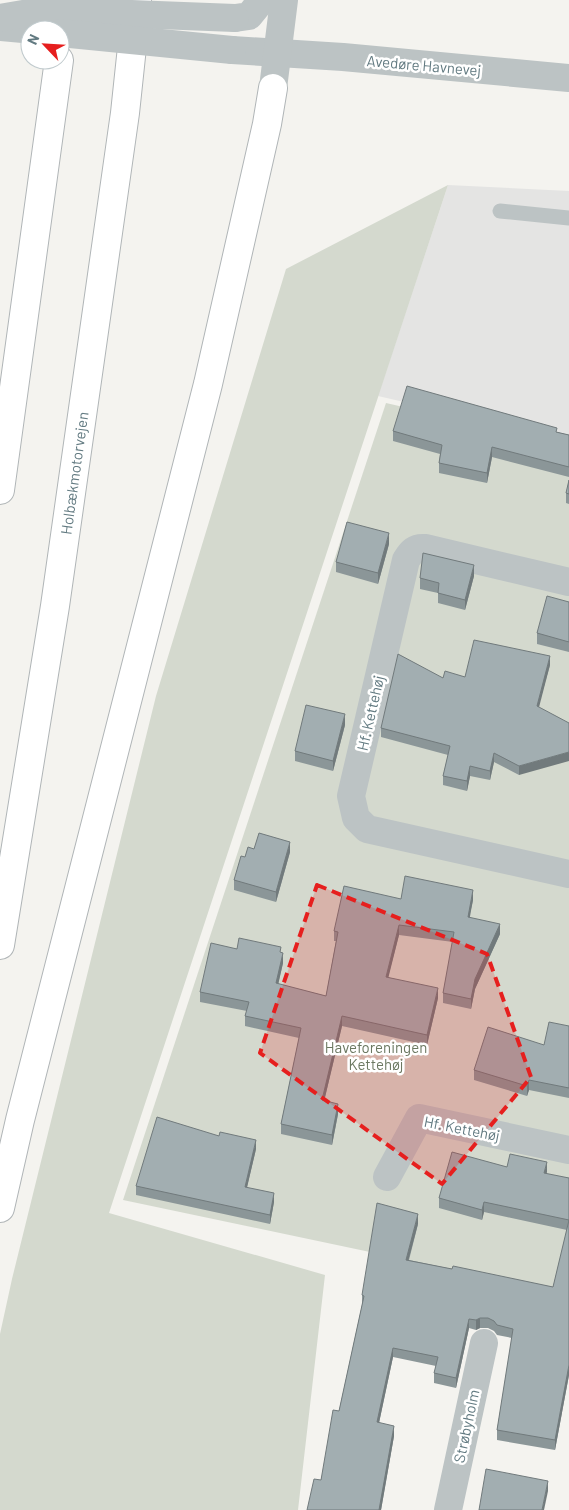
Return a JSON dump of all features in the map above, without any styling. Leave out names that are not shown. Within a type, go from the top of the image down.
[{"type":"highway","points":[[63,20],[65,0]]},
{"type":"highway","name":"Holbækmotorvejen","points":[[0,945],[55,606],[125,114],[137,0]]},
{"type":"highway","points":[[0,490],[58,70]]},
{"type":"highway","points":[[0,1208],[20,1120],[208,384],[267,124],[273,88]]},
{"type":"street","points":[[0,18],[29,13],[106,13],[235,18],[248,16],[262,0]]},
{"type":"street","points":[[273,88],[284,0]]},
{"type":"street","points":[[0,27],[20,29]]},
{"type":"street","name":"Avedøre Havnevej","points":[[70,34],[232,50],[343,57],[569,78]]},
{"type":"street","name":"Hf. Kettehøj","points":[[569,582],[425,548],[418,547],[411,552],[406,560],[351,796],[356,818],[367,829],[569,874]]},
{"type":"street","name":"Hf. Kettehøj","points":[[387,1176],[419,1118],[569,1150]]},
{"type":"street","name":"Strøbyholm","points":[[448,1510],[484,1343]]},
{"type":"lane","points":[[500,211],[569,218]]},
{"type":"highlighted area","points":[[317,885],[487,954],[531,1077],[442,1184],[260,1053]]},
{"type":"shaded area","points":[[448,185],[569,191],[569,440],[378,396]]},
{"type":"green space","points":[[448,185],[109,1213],[325,1275],[298,1510],[0,1510],[0,1334],[12,1279],[156,696],[286,269]]},
{"type":"green space","name":"Haveforeningen Kettehøj","points":[[386,403],[569,445],[569,1294],[123,1200]]},
{"type":"building","points":[[407,386],[557,428],[556,432],[569,435],[569,467],[492,447],[487,473],[439,463],[442,445],[393,431]]},
{"type":"building","points":[[569,480],[569,494],[566,493]]},
{"type":"building","points":[[347,522],[389,533],[378,573],[336,562]]},
{"type":"building","points":[[423,553],[474,565],[465,600],[438,593],[439,583],[420,578]]},
{"type":"building","points":[[547,596],[569,602],[569,642],[537,633]]},
{"type":"building","points":[[474,640],[550,656],[537,706],[569,723],[569,752],[519,766],[494,753],[490,771],[470,766],[467,781],[443,776],[450,746],[381,728],[398,654],[443,678],[445,671],[465,677]]},
{"type":"building","points":[[306,705],[345,714],[333,761],[295,751]]},
{"type":"building","points":[[259,833],[290,842],[276,892],[234,880],[241,856],[245,857],[248,847],[254,849]]},
{"type":"building","points":[[405,876],[473,890],[468,917],[500,924],[475,979],[471,999],[443,993],[454,932],[399,925],[386,977],[438,988],[427,1035],[342,1016],[322,1100],[338,1104],[332,1135],[281,1124],[301,1028],[245,1016],[249,1002],[200,992],[211,943],[237,949],[239,938],[281,947],[280,952],[283,953],[276,983],[326,996],[338,932],[334,931],[344,886],[401,899]]},
{"type":"building","points":[[549,1022],[569,1026],[569,1088],[529,1080],[527,1086],[474,1070],[488,1027],[544,1045]]},
{"type":"building","points":[[157,1117],[219,1136],[220,1132],[256,1140],[245,1187],[274,1193],[270,1215],[136,1186]]},
{"type":"building","points":[[452,1152],[507,1167],[510,1154],[547,1162],[544,1173],[569,1178],[569,1220],[484,1202],[482,1210],[439,1198]]},
{"type":"building","points":[[377,1203],[418,1214],[406,1260],[452,1269],[453,1266],[553,1287],[569,1220],[569,1365],[555,1440],[497,1430],[513,1329],[497,1325],[488,1318],[469,1319],[456,1378],[434,1373],[438,1357],[393,1348],[377,1422],[394,1426],[379,1510],[307,1510],[314,1479],[321,1480],[333,1410],[339,1411],[364,1296],[362,1295]]},
{"type":"building","points":[[486,1469],[548,1481],[542,1510],[479,1510]]}]
